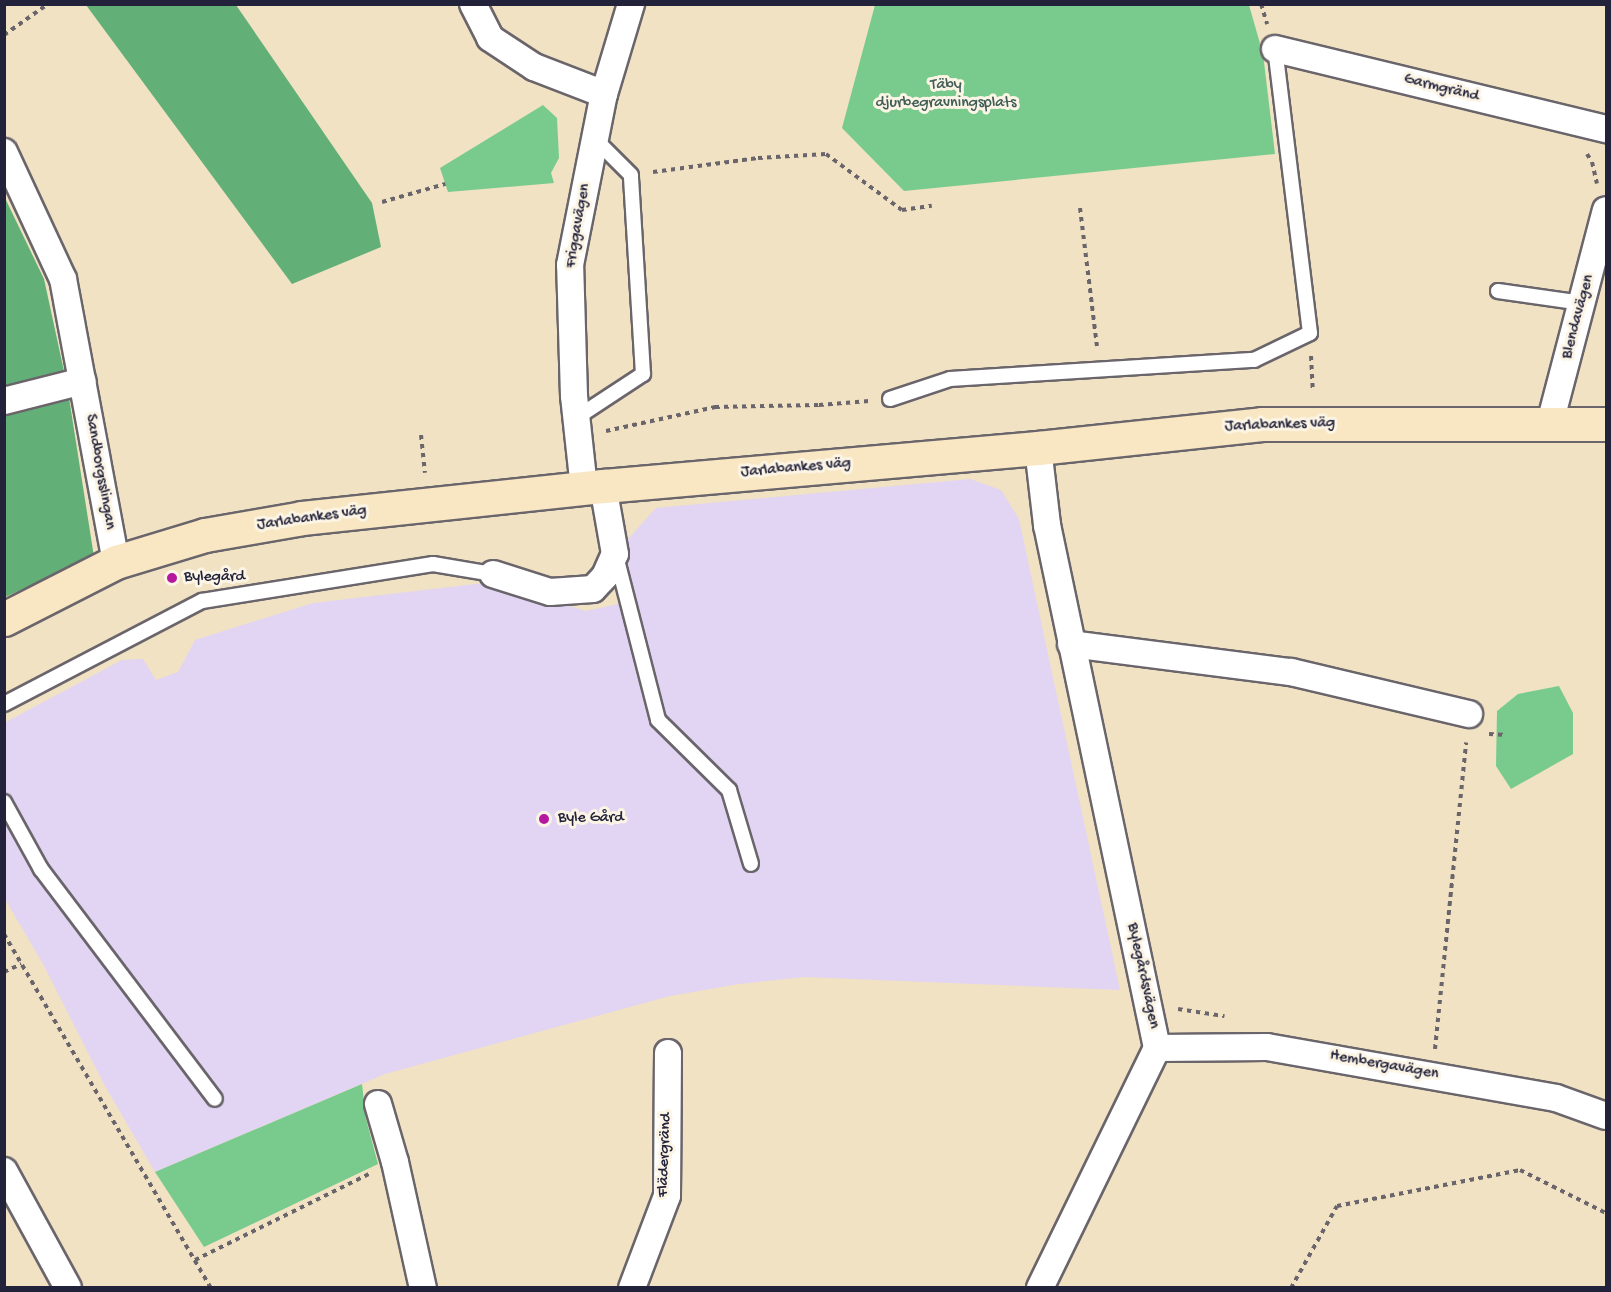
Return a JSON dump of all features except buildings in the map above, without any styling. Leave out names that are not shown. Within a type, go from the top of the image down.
[{"type":"main road","name":"Jarlabankes väg","points":[[4,619],[116,562],[205,535],[302,518],[593,487],[1038,448],[1262,424],[1606,424]]},
{"type":"street","points":[[473,4],[490,38],[534,67],[604,93]]},
{"type":"street","name":"Friggavägen","points":[[615,554],[577,428],[570,265],[604,93],[631,4]]},
{"type":"street","name":"Garmgränd","points":[[1275,49],[1606,129]]},
{"type":"street","name":"Sandborgsslingan","points":[[4,152],[63,279],[116,562]]},
{"type":"street","name":"Blendavägen","points":[[1551,423],[1606,210]]},
{"type":"street","points":[[4,401],[82,381]]},
{"type":"street","name":"Bylegårdsvägen","points":[[1038,448],[1047,525],[1157,1048],[1040,1287]]},
{"type":"street","points":[[493,574],[550,592],[593,589],[605,576],[615,554]]},
{"type":"street","points":[[1071,644],[1291,672],[1462,712]]},
{"type":"street","name":"Hembergavägen","points":[[1157,1048],[1267,1047],[1556,1098],[1606,1116]]},
{"type":"street","name":"Flädergränd","points":[[633,1287],[667,1196],[668,1053]]},
{"type":"street","points":[[378,1104],[395,1161],[423,1287]]},
{"type":"street","points":[[4,1171],[68,1287]]},
{"type":"lane","points":[[890,399],[950,379],[1254,360],[1310,333],[1275,49]]},
{"type":"lane","points":[[577,428],[643,374],[631,175],[595,139]]},
{"type":"lane","points":[[1498,291],[1582,303]]},
{"type":"lane","points":[[615,554],[658,720],[729,790],[751,864]]},
{"type":"lane","points":[[4,704],[202,601],[433,564],[493,574]]},
{"type":"lane","points":[[4,802],[41,869],[215,1099]]},
{"type":"path","points":[[4,35],[48,4]]},
{"type":"path","points":[[631,175],[758,159],[826,154],[902,210],[932,206]]},
{"type":"path","points":[[382,202],[445,184]]},
{"type":"path","points":[[1080,208],[1099,368]]},
{"type":"path","points":[[1310,333],[1314,400]]},
{"type":"path","points":[[577,428],[715,407],[819,405],[890,399]]},
{"type":"path","points":[[421,435],[425,476]]},
{"type":"path","points":[[1435,1049],[1467,732],[1462,712]]},
{"type":"path","points":[[4,934],[211,1287]]},
{"type":"path","points":[[4,972],[21,964]]},
{"type":"path","points":[[1172,1008],[1229,1017]]},
{"type":"path","points":[[1424,1047],[1446,1051]]},
{"type":"path","points":[[195,1260],[395,1161]]},
{"type":"path","points":[[1291,1287],[1337,1206],[1520,1170],[1606,1214]]},
{"type":"shaded area","name":"Byle Gård","points":[[970,479],[1001,490],[1019,519],[1120,990],[805,977],[739,984],[670,996],[385,1074],[155,1172],[105,1086],[43,964],[5,899],[4,723],[122,660],[143,659],[156,680],[178,672],[195,640],[313,603],[493,582],[586,611],[627,602],[625,573],[628,539],[656,508]]},
{"type":"green space","points":[[86,5],[236,5],[372,203],[381,247],[292,284]]},
{"type":"green space","name":"Täby djurbegravningsplats","points":[[875,5],[1249,5],[1263,54],[1275,154],[904,191],[842,128]]},
{"type":"green space","points":[[543,105],[557,118],[559,158],[551,173],[554,183],[448,192],[440,168]]},
{"type":"green space","points":[[4,196],[44,279],[67,385],[94,557],[5,597]]},
{"type":"green space","points":[[1559,686],[1573,713],[1573,754],[1511,789],[1496,766],[1497,711],[1518,694]]},
{"type":"green space","points":[[362,1084],[366,1119],[378,1164],[204,1247],[155,1172]]},
{"type":"place","name":"Bylegård","points":[[172,578]]},
{"type":"place","name":"Byle Gård","points":[[544,819]]}]
